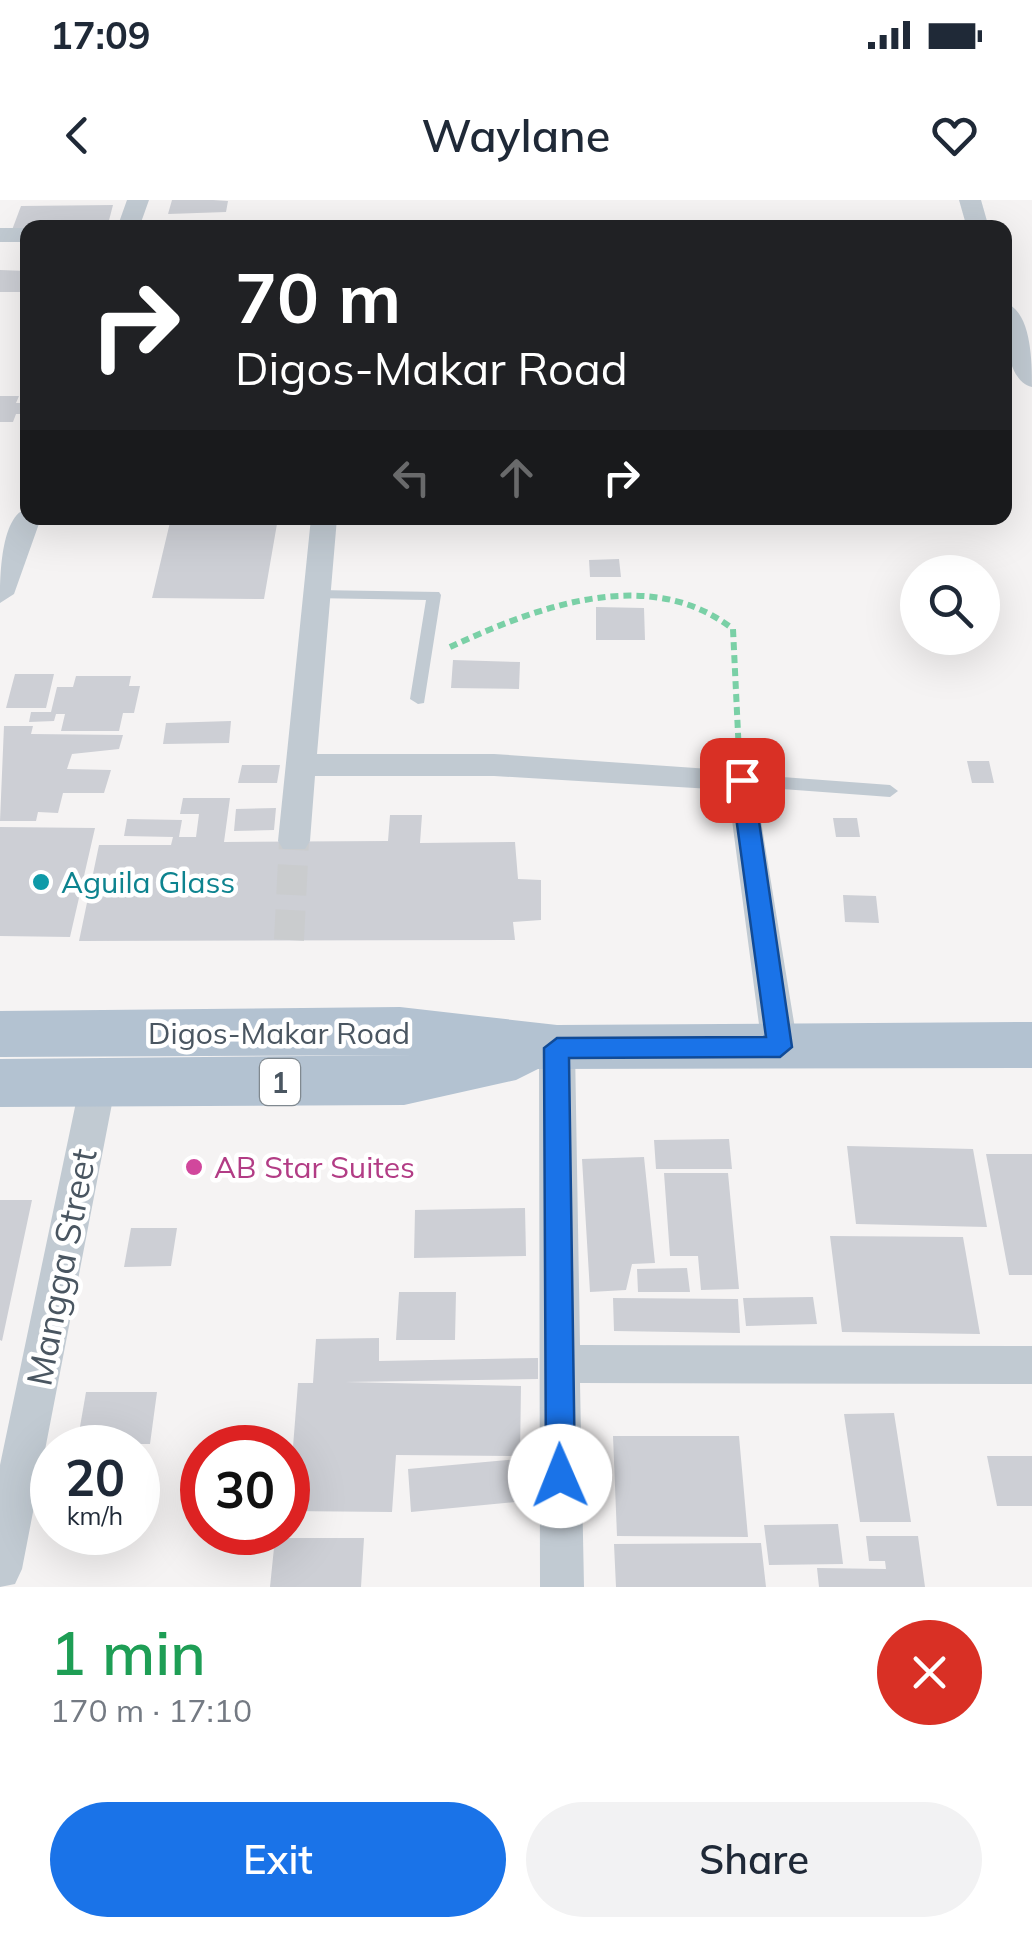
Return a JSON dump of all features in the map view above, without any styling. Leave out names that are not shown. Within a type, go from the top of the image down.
[{"type":"main road","name":"Digos-Makar Road","points":[[0,1034],[400,1030],[557,1048],[1032,1045]]},
{"type":"main road","name":"Digos-Makar Road","points":[[0,1083],[404,1081],[557,1048]]},
{"type":"street","points":[[1012,328],[1032,380]]},
{"type":"street","points":[[0,594],[25,525]]},
{"type":"street","points":[[294,841],[323,525]]},
{"type":"street","points":[[301,764],[494,765],[742,780],[780,1047]]},
{"type":"street","points":[[557,1048],[562,1587]]},
{"type":"street","name":"Mangga Street","points":[[0,1568],[98,1083]]},
{"type":"street","points":[[559,1364],[1032,1365]]},
{"type":"lane","points":[[316,595],[434,596],[418,698]]},
{"type":"lane","points":[[742,780],[890,791]]},
{"type":"path","points":[[443,651],[534,612],[584,600],[634,595],[688,602],[723,617],[733,629],[735,642],[742,780]]},
{"type":"building","points":[[172,200],[228,201],[226,212],[168,214]]},
{"type":"building","points":[[113,205],[109,220],[20,220],[20,230],[12,230],[21,206]]},
{"type":"building","points":[[0,270],[20,271],[20,292],[0,292]]},
{"type":"building","points":[[0,396],[19,396],[16,403],[20,403],[20,414],[16,414],[13,422],[0,422]]},
{"type":"building","points":[[169,525],[277,525],[264,599],[152,598]]},
{"type":"building","points":[[619,559],[621,577],[590,577],[589,560]]},
{"type":"building","points":[[596,607],[644,608],[645,640],[596,640]]},
{"type":"building","points":[[453,660],[520,662],[519,689],[451,688]]},
{"type":"building","points":[[15,674],[54,674],[46,708],[6,708]]},
{"type":"building","points":[[76,676],[131,676],[129,686],[140,686],[134,713],[123,713],[119,731],[61,731],[65,714],[56,714],[54,721],[29,722],[31,712],[51,712],[57,687],[73,687]]},
{"type":"building","points":[[231,721],[229,743],[163,744],[166,723]]},
{"type":"building","points":[[4,726],[33,726],[31,734],[123,735],[119,749],[72,754],[67,769],[111,770],[104,793],[63,793],[58,813],[38,812],[36,821],[0,821]]},
{"type":"building","points":[[967,761],[989,761],[994,783],[972,783]]},
{"type":"building","points":[[242,765],[280,765],[277,783],[238,783]]},
{"type":"building","points":[[183,798],[230,798],[224,842],[388,841],[390,815],[422,815],[420,843],[515,842],[518,879],[541,880],[541,920],[513,922],[515,940],[79,941],[99,845],[171,845],[173,837],[124,836],[127,819],[182,820],[179,837],[196,837],[199,814],[180,814]]},
{"type":"building","points":[[276,808],[274,830],[234,831],[236,809]]},
{"type":"building","points":[[833,818],[857,818],[860,837],[836,837]]},
{"type":"building","name":"Aguila Glass","points":[[0,827],[95,828],[70,937],[0,936]]},
{"type":"building","points":[[843,895],[876,896],[879,923],[845,922]]},
{"type":"building","points":[[729,1139],[732,1169],[656,1169],[654,1140]]},
{"type":"building","points":[[847,1146],[973,1149],[987,1227],[856,1224]]},
{"type":"building","points":[[986,1154],[1032,1154],[1032,1275],[1009,1275]]},
{"type":"building","points":[[644,1157],[655,1263],[632,1264],[626,1290],[590,1292],[582,1159]]},
{"type":"building","points":[[664,1173],[728,1173],[739,1289],[701,1290],[698,1256],[670,1256]]},
{"type":"building","points":[[0,1200],[32,1200],[2,1341],[0,1340]]},
{"type":"building","points":[[525,1208],[526,1256],[414,1258],[415,1210]]},
{"type":"building","points":[[131,1228],[177,1228],[171,1266],[124,1267]]},
{"type":"building","points":[[830,1236],[963,1237],[980,1334],[842,1332]]},
{"type":"building","points":[[687,1268],[690,1292],[638,1292],[637,1269]]},
{"type":"building","points":[[399,1292],[456,1292],[455,1340],[396,1340]]},
{"type":"building","points":[[813,1297],[817,1324],[746,1326],[743,1298]]},
{"type":"building","points":[[613,1298],[738,1299],[740,1333],[614,1331]]},
{"type":"building","points":[[379,1338],[379,1361],[538,1358],[538,1379],[345,1382],[521,1386],[520,1456],[396,1455],[392,1512],[310,1511],[310,1425],[295,1425],[298,1383],[313,1383],[316,1339]]},
{"type":"building","points":[[86,1392],[157,1392],[153,1425],[80,1425]]},
{"type":"building","points":[[894,1413],[911,1522],[860,1522],[844,1414]]},
{"type":"building","points":[[613,1436],[739,1436],[748,1537],[617,1536]]},
{"type":"building","points":[[987,1456],[1032,1456],[1032,1506],[997,1506]]},
{"type":"building","points":[[541,1457],[546,1499],[411,1512],[408,1469]]},
{"type":"building","points":[[838,1524],[843,1564],[769,1565],[764,1525]]},
{"type":"building","points":[[866,1536],[918,1536],[925,1587],[819,1587],[817,1568],[886,1569],[885,1561],[869,1561]]},
{"type":"building","points":[[310,1538],[364,1538],[361,1587],[270,1587],[273,1555],[310,1555]]},
{"type":"building","points":[[761,1543],[766,1587],[616,1587],[614,1544]]},
{"type":"tunnel","points":[[289,940],[294,841]]},
{"type":"place","name":"Aguila Glass","points":[[41,882]]},
{"type":"place","name":"AB Star Suites","points":[[194,1167]]},
{"type":"route","points":[[560,1476],[557,1048],[780,1047],[742,780]]}]
